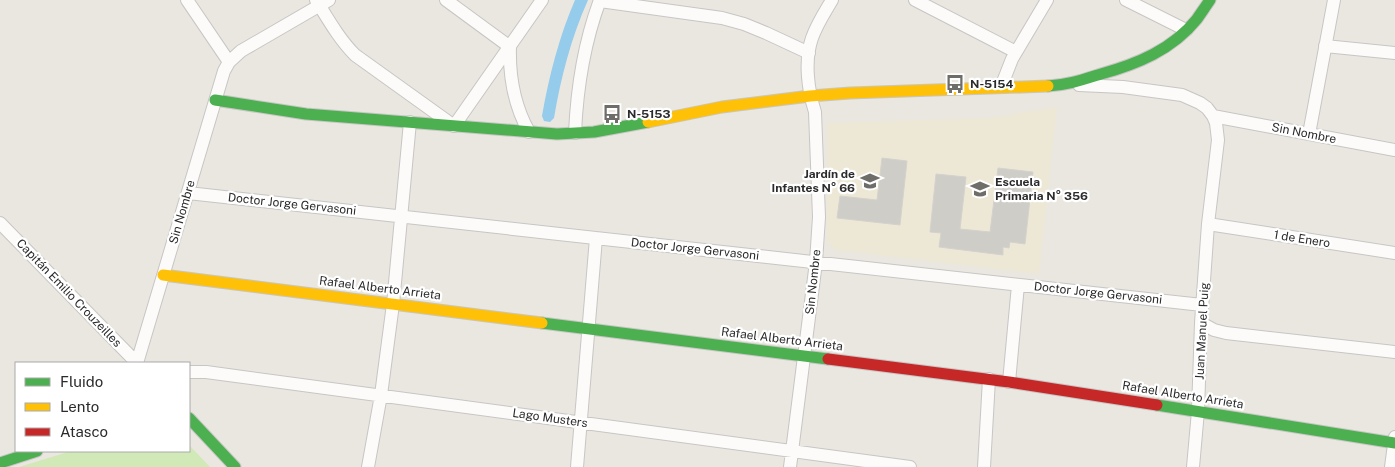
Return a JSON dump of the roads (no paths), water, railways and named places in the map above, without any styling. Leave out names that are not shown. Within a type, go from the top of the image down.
[{"type":"street","points":[[187,0],[229,62],[242,51],[322,2],[337,35],[345,46],[454,126]]},
{"type":"street","points":[[446,0],[510,47]]},
{"type":"street","points":[[454,126],[542,0]]},
{"type":"street","points":[[575,133],[576,99],[583,60],[589,32],[600,0],[722,18],[758,30],[809,52]]},
{"type":"street","name":"Sin Nombre","points":[[790,467],[816,262],[819,217],[815,112],[810,96],[809,52],[816,28],[832,0]]},
{"type":"street","points":[[915,0],[1016,52]]},
{"type":"street","points":[[1001,87],[1016,52],[1047,0]]},
{"type":"street","points":[[1126,0],[1186,30]]},
{"type":"street","points":[[215,100],[282,111],[529,132],[575,133],[613,129],[740,104],[810,96],[1064,85],[1119,69],[1151,56],[1169,45],[1186,30],[1196,20],[1210,0]]},
{"type":"street","points":[[1308,134],[1334,0]]},
{"type":"street","points":[[1325,46],[1395,53]]},
{"type":"street","points":[[510,47],[510,71],[513,93],[519,112],[529,132]]},
{"type":"street","name":"Sin Nombre","points":[[137,362],[221,79],[229,62]]},
{"type":"street","name":"Sin Nombre","points":[[1064,85],[1116,87],[1182,95],[1208,108],[1213,116],[1395,150]]},
{"type":"street","points":[[1208,224],[1218,140],[1216,123],[1213,116]]},
{"type":"street","points":[[368,467],[381,395],[393,304],[410,122]]},
{"type":"street","name":"Doctor Jorge Gervasoni","points":[[188,193],[1202,305]]},
{"type":"street","name":"Capitán Emilio Crouzeilles","points":[[0,223],[136,362]]},
{"type":"street","name":"1 de Enero","points":[[1208,224],[1395,253]]},
{"type":"street","name":"Juan Manuel Puig","points":[[1193,467],[1198,411],[1201,323],[1208,224]]},
{"type":"street","points":[[577,467],[596,238]]},
{"type":"street","name":"Rafael Alberto Arrieta","points":[[163,275],[989,379],[1395,441]]},
{"type":"street","points":[[1009,382],[1018,284]]},
{"type":"street","points":[[1201,323],[1214,330],[1226,333],[1395,352]]},
{"type":"street","name":"Lago Musters","points":[[190,372],[206,372],[381,395],[910,467]]},
{"type":"street","points":[[984,467],[989,379]]},
{"type":"street","points":[[190,419],[235,467]]},
{"type":"street","points":[[1391,467],[1395,441]]},
{"type":"street","points":[[0,463],[34,452]]},
{"type":"water","points":[[575,0],[588,0],[567,58],[554,118],[550,122],[544,121],[542,116],[551,71],[559,42]]},
{"type":"place","name":"N-5154","points":[[955,84]]},
{"type":"place","name":"N-5153","points":[[612,114]]},
{"type":"place","name":"Jardín de Infantes N° 66","points":[[870,181]]},
{"type":"place","name":"Escuela Primaria N° 356","points":[[980,189]]}]
